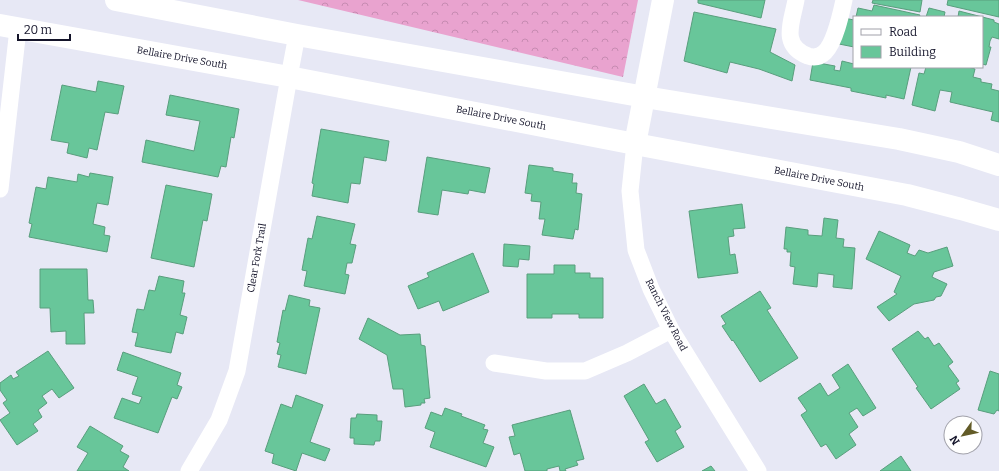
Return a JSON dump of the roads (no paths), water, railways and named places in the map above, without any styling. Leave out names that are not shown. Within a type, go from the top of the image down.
[{"type":"main road","points":[[116,0],[297,35],[645,97],[899,139],[959,152],[999,165]]},
{"type":"main road","name":"Ranch View Road","points":[[635,144],[663,0]]},
{"type":"main road","name":"Bellaire Drive South","points":[[9,27],[289,77],[907,195],[962,208],[999,220]]},
{"type":"street","points":[[796,0],[789,34],[791,43],[802,53],[810,57],[818,57],[825,52],[830,45],[840,19],[844,0]]},
{"type":"street","points":[[0,189],[9,27]]},
{"type":"street","name":"Clear Fork Trail","points":[[189,471],[219,420],[237,371],[297,35]]},
{"type":"street","name":"Ranch View Road","points":[[635,144],[630,191],[636,250],[651,289],[672,330],[758,471]]},
{"type":"street","points":[[494,363],[546,371],[585,371],[627,353],[672,330]]}]
